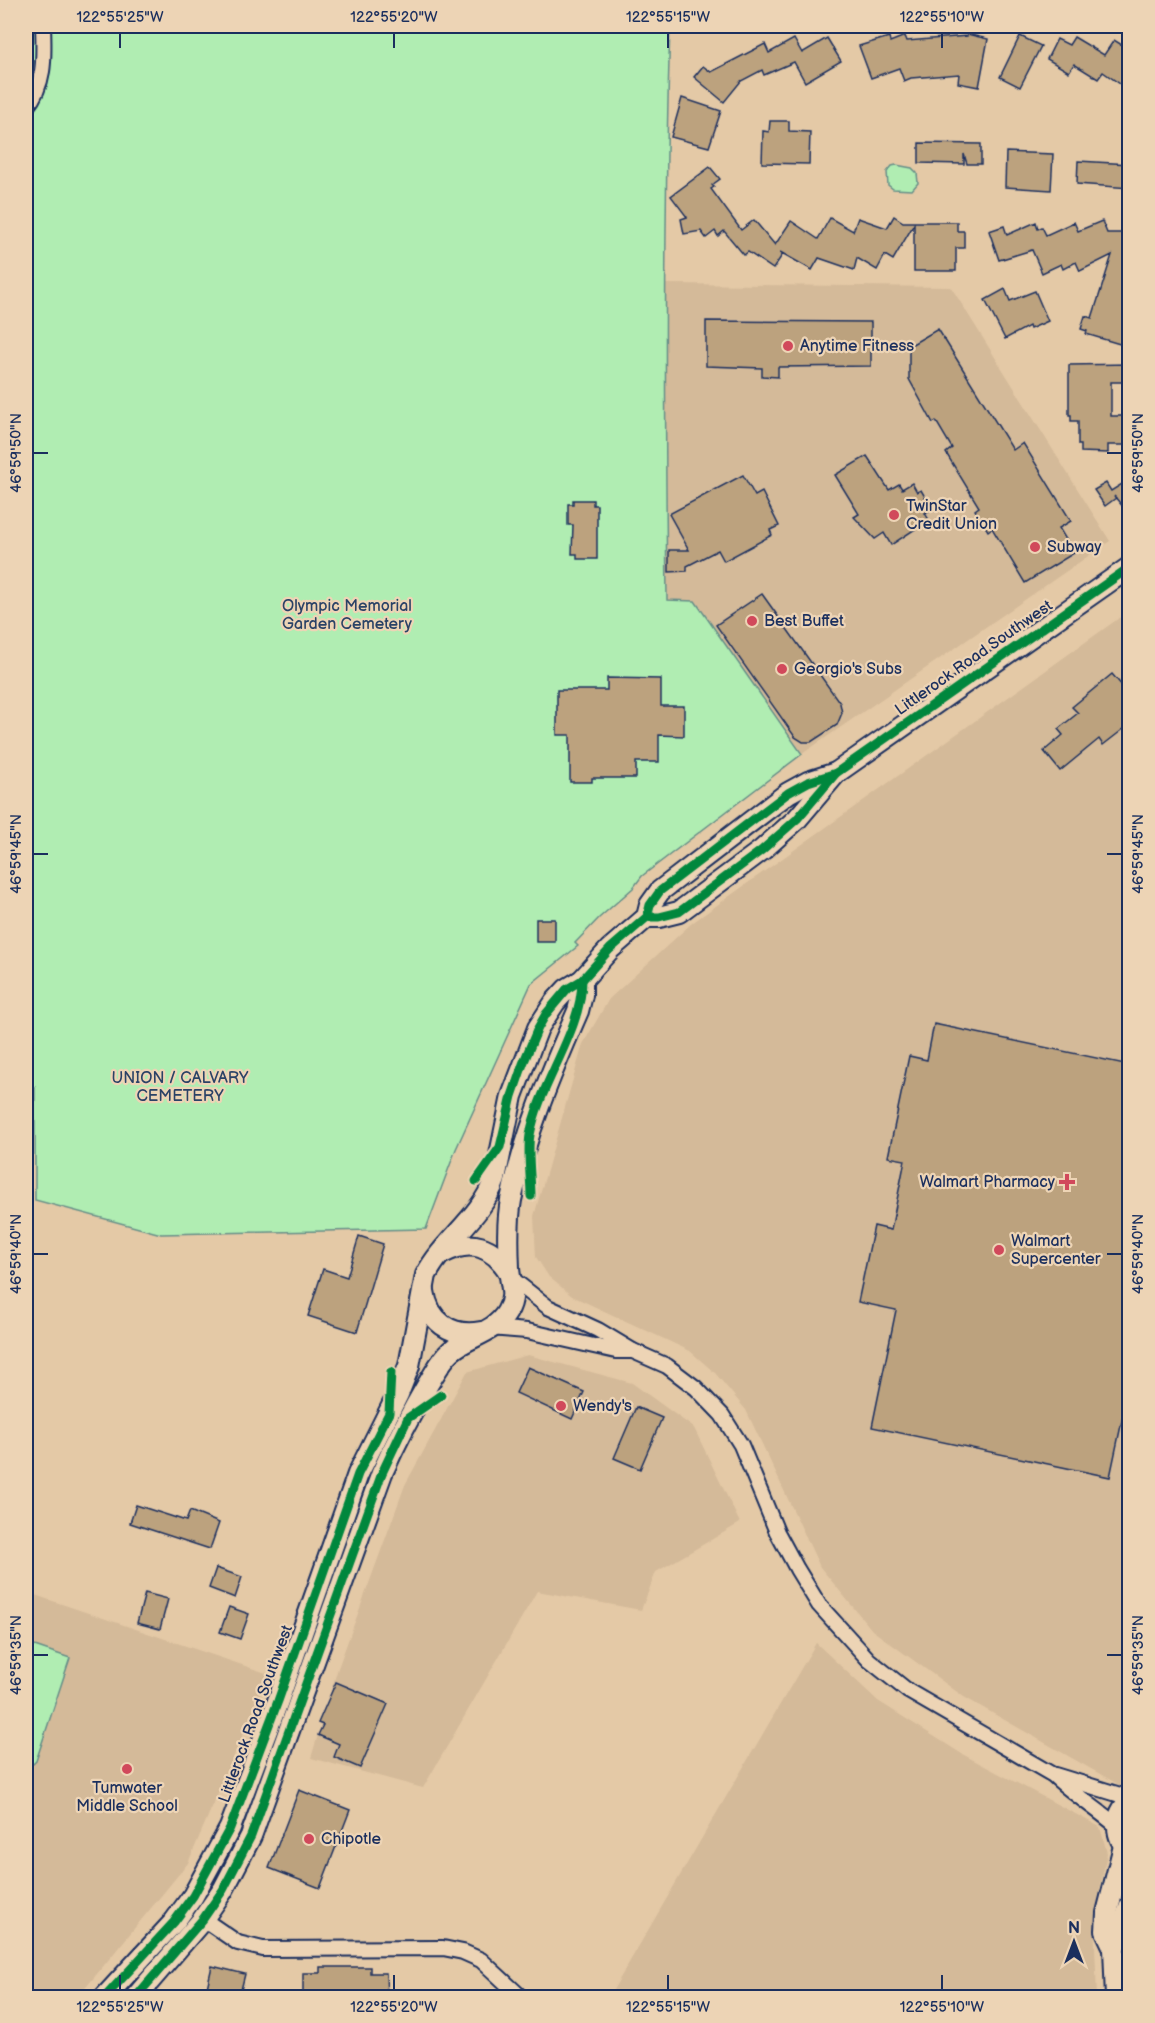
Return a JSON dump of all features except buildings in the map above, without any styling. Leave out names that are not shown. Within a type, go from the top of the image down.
[{"type":"main road","name":"Littlerock Road Southwest","points":[[647,917],[659,917],[679,912],[762,850],[797,819],[836,773],[1130,567]]},
{"type":"main road","name":"Littlerock Road Southwest","points":[[104,1998],[174,1922],[198,1888],[230,1828],[358,1474],[410,1366],[429,1269],[481,1207],[490,1192],[495,1179],[513,1096],[538,1028],[555,1002],[567,989],[582,980],[610,950],[647,917],[650,905],[660,891],[788,793],[836,773]]},
{"type":"main road","points":[[135,1998],[203,1919],[238,1863],[251,1836],[379,1480],[393,1447],[441,1364],[452,1351],[497,1324],[507,1313],[512,1300],[513,1286],[510,1275],[508,1222],[517,1176],[546,1086],[578,1011],[582,995],[582,980]]},
{"type":"main road","points":[[441,1255],[453,1248],[466,1245],[479,1246],[497,1256],[510,1275]]},
{"type":"main road","points":[[424,1288],[426,1302],[432,1316],[442,1326],[456,1332],[470,1334],[487,1330]]},
{"type":"main road","points":[[1116,1998],[1114,1948],[1106,1931],[1107,1913],[1127,1848],[1119,1836],[1117,1826],[1119,1815],[1130,1800]]},
{"type":"main road","points":[[1114,1948],[1130,1906]]},
{"type":"street","points":[[26,108],[35,96],[44,62],[43,26]]},
{"type":"street","points":[[510,1275],[548,1307],[667,1366],[696,1388],[722,1415],[741,1445],[777,1532],[797,1569],[819,1605],[869,1660],[908,1691],[1053,1775],[1130,1800]]},
{"type":"street","points":[[487,1330],[527,1331],[616,1351],[633,1351]]},
{"type":"street","points":[[1053,1775],[1070,1792],[1100,1811],[1117,1826]]},
{"type":"street","points":[[203,1919],[238,1942],[263,1949],[443,1948],[463,1952],[480,1960],[522,1998]]},
{"type":"shaded area","points":[[665,284],[951,287],[1110,541],[802,754],[695,601],[667,601]]},
{"type":"shaded area","points":[[1129,611],[1129,1788],[1123,1787],[964,1697],[872,1630],[820,1567],[746,1410],[715,1373],[690,1351],[572,1296],[549,1277],[536,1257],[534,1216],[583,1044],[609,999],[692,923]]},
{"type":"shaded area","points":[[528,1355],[632,1383],[694,1428],[740,1523],[656,1572],[641,1610],[537,1591],[423,1788],[311,1758],[338,1668],[405,1485],[467,1372]]},
{"type":"shaded area","name":"Tumwater Middle School","points":[[26,1592],[269,1674],[188,1863],[78,1997],[26,1998]]},
{"type":"shaded area","points":[[816,1643],[878,1701],[962,1754],[1100,1827],[1107,1853],[1094,1921],[1097,1997],[609,1997]]},
{"type":"green space","name":"Olympic Memorial Garden Cemetery","points":[[670,26],[666,313],[667,600],[695,601],[802,754],[642,876],[633,888],[575,943],[578,946],[531,984],[456,1149],[426,1229],[161,1234],[35,1200],[35,1087],[26,1086],[26,28]]},
{"type":"green space","points":[[896,165],[912,168],[917,173],[918,183],[912,190],[893,189],[888,185],[887,172]]},
{"type":"green space","points":[[26,1643],[70,1658],[36,1761],[33,1764],[26,1757]]},
{"type":"cycle path","points":[[647,917],[659,917],[679,912],[762,850],[797,819],[836,773],[1130,567]]},
{"type":"cycle path","points":[[476,1181],[500,1147],[512,1096],[538,1028],[546,1014],[567,989],[582,980],[610,949],[647,917],[650,905],[660,891],[788,793],[808,782],[836,773]]},
{"type":"cycle path","points":[[531,1196],[530,1135],[542,1096],[575,1019],[582,980]]},
{"type":"cycle path","points":[[104,1998],[174,1922],[193,1896],[230,1828],[278,1701],[358,1474],[389,1413],[391,1372]]},
{"type":"cycle path","points":[[135,1998],[203,1919],[223,1890],[251,1836],[382,1473],[408,1418],[441,1395]]},
{"type":"place","name":"Anytime Fitness","points":[[788,346]]},
{"type":"place","name":"TwinStar Credit Union","points":[[894,515]]},
{"type":"place","name":"Subway","points":[[1035,547]]},
{"type":"place","name":"Best Buffet","points":[[752,621]]},
{"type":"place","name":"Georgio's Subs","points":[[782,669]]},
{"type":"place","name":"Walmart Pharmacy","points":[[1067,1182]]},
{"type":"place","name":"Walmart Supercenter","points":[[999,1250]]},
{"type":"place","name":"Wendy's","points":[[561,1406]]},
{"type":"place","name":"Tumwater Middle School","points":[[127,1769]]},
{"type":"place","name":"Chipotle","points":[[309,1839]]},
{"type":"park label","name":"UNION / CALVARY CEMETERY","points":[[180,1087]]}]
